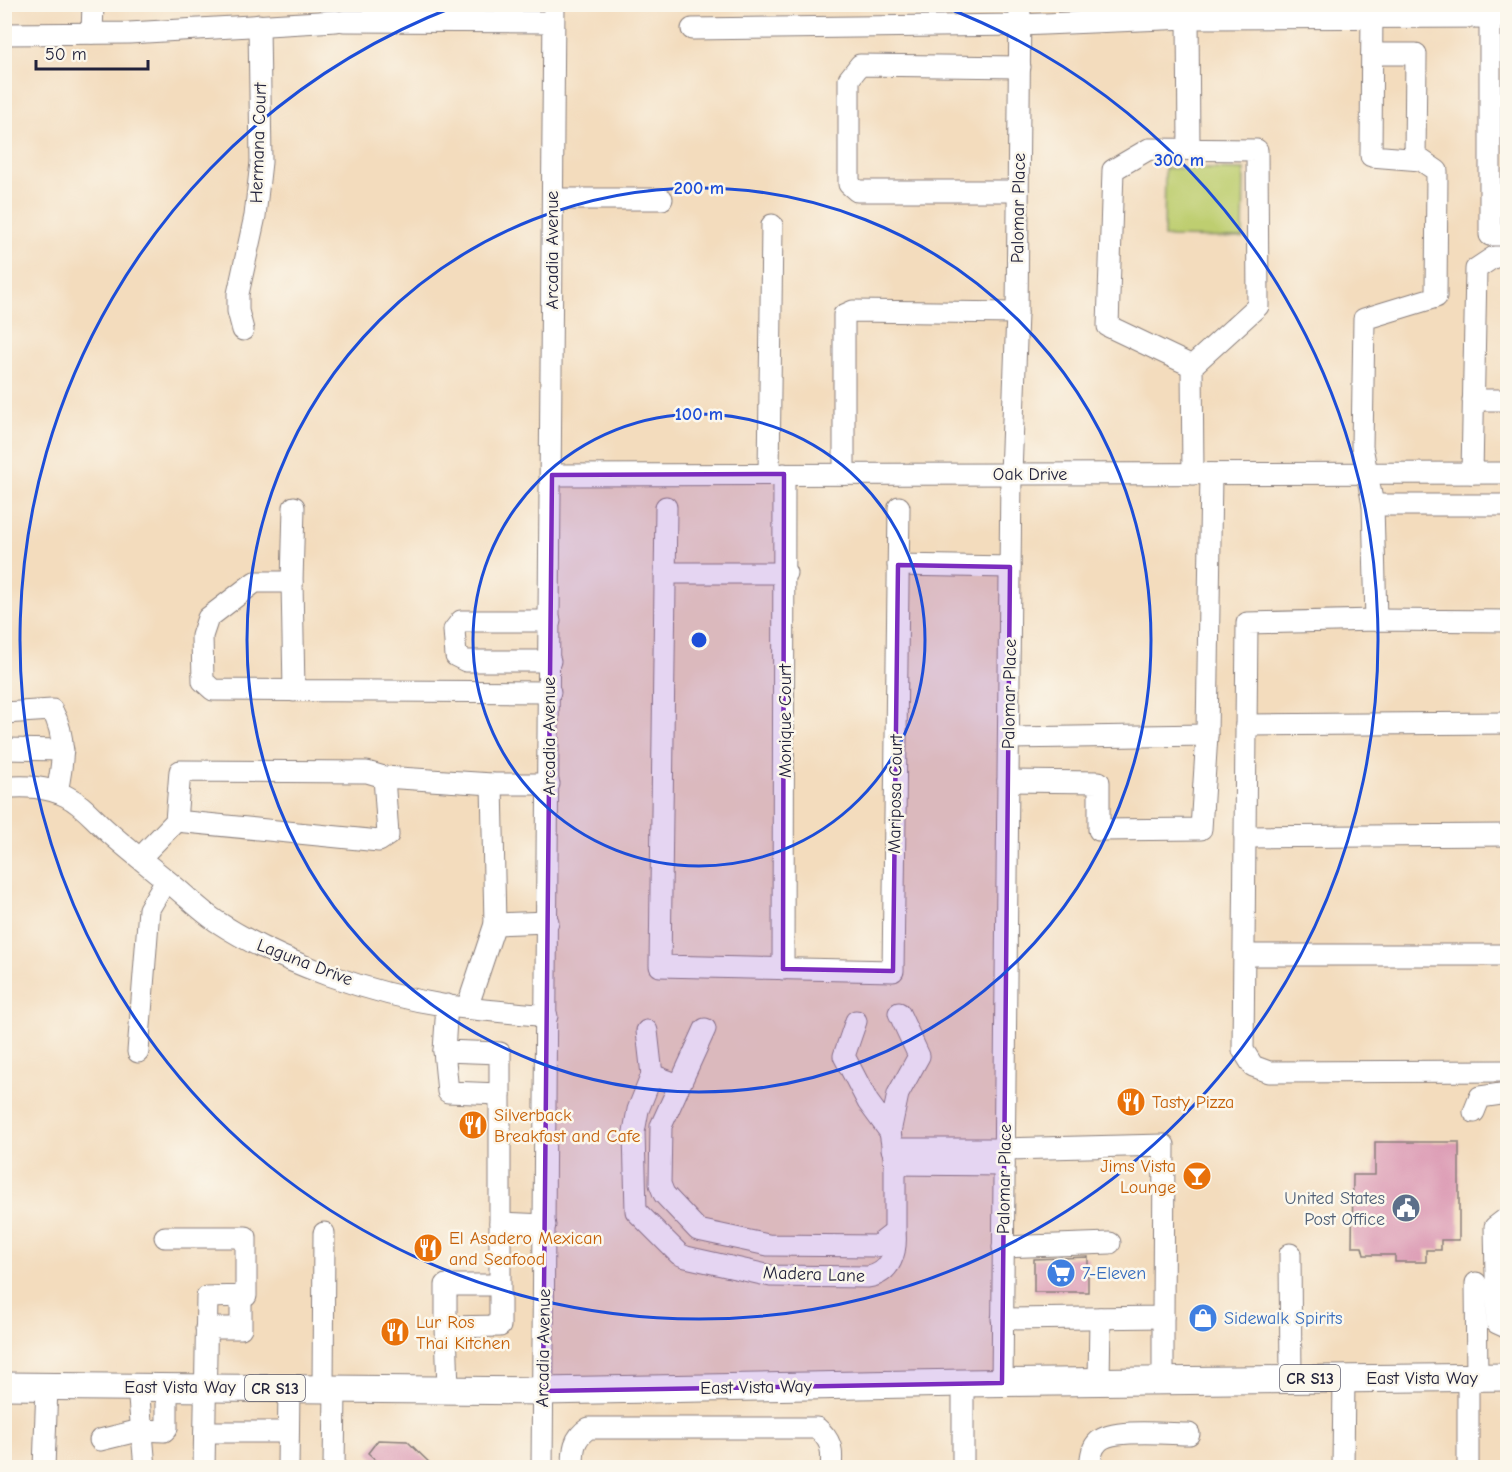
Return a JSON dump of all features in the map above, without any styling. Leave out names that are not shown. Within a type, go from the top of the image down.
[{"type":"main road","name":"East Vista Way","points":[[4,1386],[543,1391],[1163,1380],[1508,1377]]},
{"type":"street","points":[[92,33],[93,4]]},
{"type":"street","points":[[692,29],[1088,13],[1188,18],[1292,11],[1372,11],[1499,17],[1490,235],[1508,235]]},
{"type":"street","points":[[1372,11],[1371,156],[1422,160],[1437,171],[1436,297],[1364,319],[1362,447],[1373,505],[1376,620]]},
{"type":"street","points":[[4,34],[92,33],[554,13]]},
{"type":"street","name":"Arcadia Avenue","points":[[542,1467],[552,475],[554,13]]},
{"type":"street","name":"Palomar Place","points":[[1002,1383],[1011,474],[1017,313],[1020,15]]},
{"type":"street","points":[[1188,18],[1189,149]]},
{"type":"street","name":"Hermana Court","points":[[243,330],[238,311],[238,294],[255,216],[261,162],[259,25]]},
{"type":"street","points":[[1372,54],[1416,54],[1415,159]]},
{"type":"street","points":[[1018,191],[857,191],[849,184],[849,79],[860,64],[1020,67]]},
{"type":"street","points":[[1149,149],[1257,150],[1258,306],[1192,366],[1108,326],[1113,170],[1149,149]]},
{"type":"street","points":[[553,200],[662,200]]},
{"type":"street","name":"Monique Court","points":[[772,225],[777,474],[786,573],[783,969]]},
{"type":"street","points":[[1472,473],[1476,270],[1494,257],[1508,256]]},
{"type":"street","points":[[844,474],[844,315],[853,311],[1017,313]]},
{"type":"street","points":[[1008,781],[1099,782],[1099,830],[1202,829],[1207,735],[1210,506],[1202,474],[1192,366]]},
{"type":"street","points":[[1473,400],[1508,400]]},
{"type":"street","name":"Oak Drive","points":[[552,475],[1508,473]]},
{"type":"street","points":[[1373,505],[1508,505]]},
{"type":"street","points":[[294,507],[292,582],[294,691]]},
{"type":"street","points":[[666,507],[660,966],[783,969]]},
{"type":"street","name":"Mariposa Court","points":[[783,969],[893,971],[899,507]]},
{"type":"street","points":[[898,565],[1010,567]]},
{"type":"street","points":[[664,573],[786,573]]},
{"type":"street","points":[[292,582],[255,582],[208,618],[202,636],[202,669],[203,681],[213,690],[550,692]]},
{"type":"street","points":[[1508,621],[1376,620],[1247,623],[1243,1050],[1253,1066],[1269,1072],[1508,1071]]},
{"type":"street","points":[[550,621],[461,621],[454,630],[456,656],[466,662],[550,661]]},
{"type":"street","points":[[4,713],[52,710],[61,726],[63,750],[57,792]]},
{"type":"street","points":[[1246,724],[1508,723]]},
{"type":"street","points":[[1009,738],[1207,735]]},
{"type":"street","points":[[4,749],[63,750]]},
{"type":"street","points":[[140,858],[176,821],[180,771],[367,772],[384,777],[492,784],[549,784]]},
{"type":"street","points":[[176,821],[379,840],[388,835],[384,777]]},
{"type":"street","points":[[492,784],[495,924],[457,1006],[444,1051],[448,1092],[500,1094]]},
{"type":"street","name":"Laguna Drive","points":[[4,788],[19,786],[57,792],[86,808],[104,828],[216,921],[238,932],[260,948],[312,969],[393,993],[457,1006],[547,1016]]},
{"type":"street","points":[[1245,837],[1508,835]]},
{"type":"street","points":[[138,1052],[149,909],[166,880]]},
{"type":"street","points":[[495,924],[548,922]]},
{"type":"street","points":[[1245,955],[1508,955]]},
{"type":"street","name":"Madera Lane","points":[[652,1075],[638,1110],[634,1132],[636,1211],[679,1254],[771,1276],[874,1276],[891,1261],[895,1254],[892,1148],[898,1094],[919,1056],[899,1013]]},
{"type":"street","points":[[856,1022],[844,1056],[892,1148],[1004,1157],[1164,1145],[1163,1380]]},
{"type":"street","name":"Madera Lane","points":[[705,1029],[661,1126],[661,1189],[698,1230],[761,1244],[877,1246],[895,1232]]},
{"type":"street","points":[[646,1030],[652,1075],[679,1085]]},
{"type":"street","points":[[444,1051],[500,1053],[500,1326],[446,1327]]},
{"type":"street","points":[[1474,1112],[1480,1097],[1508,1093]]},
{"type":"street","points":[[1508,1217],[1495,1227],[1497,1323],[1508,1328]]},
{"type":"street","points":[[500,1223],[545,1225]]},
{"type":"street","points":[[324,1233],[334,1467]]},
{"type":"street","points":[[165,1236],[246,1237],[246,1296],[207,1297],[204,1467]]},
{"type":"street","points":[[1003,1247],[1110,1243]]},
{"type":"street","points":[[754,1272],[761,1244]]},
{"type":"street","points":[[1290,1254],[1291,1379]]},
{"type":"street","points":[[1468,1467],[1476,1283]]},
{"type":"street","points":[[448,1390],[446,1285],[500,1285]]},
{"type":"street","points":[[206,1328],[241,1328],[241,1296]]},
{"type":"street","points":[[1002,1319],[1163,1317]]},
{"type":"street","points":[[1099,1381],[1100,1318]]},
{"type":"street","points":[[1343,1467],[1344,1378]]},
{"type":"street","points":[[963,1383],[963,1467]]},
{"type":"street","points":[[44,1467],[47,1386]]},
{"type":"street","points":[[138,1387],[145,1467]]},
{"type":"street","points":[[100,1440],[141,1430],[164,1431],[167,1428],[167,1387]]},
{"type":"street","points":[[288,1467],[289,1388]]},
{"type":"street","points":[[573,1467],[573,1445],[580,1433],[589,1428],[817,1428],[827,1437],[833,1450],[831,1467]]},
{"type":"street","points":[[205,1432],[288,1432]]},
{"type":"street","points":[[1090,1467],[1091,1452],[1099,1441],[1111,1434],[1189,1434]]},
{"type":"highlighted area","points":[[784,474],[783,969],[893,971],[898,565],[1010,567],[1002,1383],[543,1391],[552,475]]},
{"type":"green space","points":[[1165,168],[1244,170],[1243,238],[1164,237]]},
{"type":"building","name":"United States Post Office","points":[[1375,1142],[1459,1142],[1459,1240],[1441,1240],[1441,1250],[1426,1250],[1426,1262],[1395,1262],[1395,1255],[1364,1255],[1362,1247],[1352,1247],[1353,1175],[1375,1175]]},
{"type":"building","name":"7-Eleven","points":[[1088,1257],[1088,1292],[1034,1292],[1034,1259]]},
{"type":"building","points":[[378,1440],[407,1441],[434,1467],[372,1467],[377,1461],[368,1453]]},
{"type":"place","name":"Tasty Pizza","points":[[1131,1102]]},
{"type":"place","name":"Silverback Breakfast and Cafe","points":[[473,1125]]},
{"type":"place","name":"Jims Vista Lounge","points":[[1197,1176]]},
{"type":"place","name":"United States Post Office","points":[[1406,1208]]},
{"type":"place","name":"El Asadero Mexican and Seafood","points":[[428,1248]]},
{"type":"place","name":"7-Eleven","points":[[1061,1273]]},
{"type":"place","name":"Sidewalk Spirits","points":[[1203,1318]]},
{"type":"place","name":"Lur Ros Thai Kitchen","points":[[395,1332]]}]
